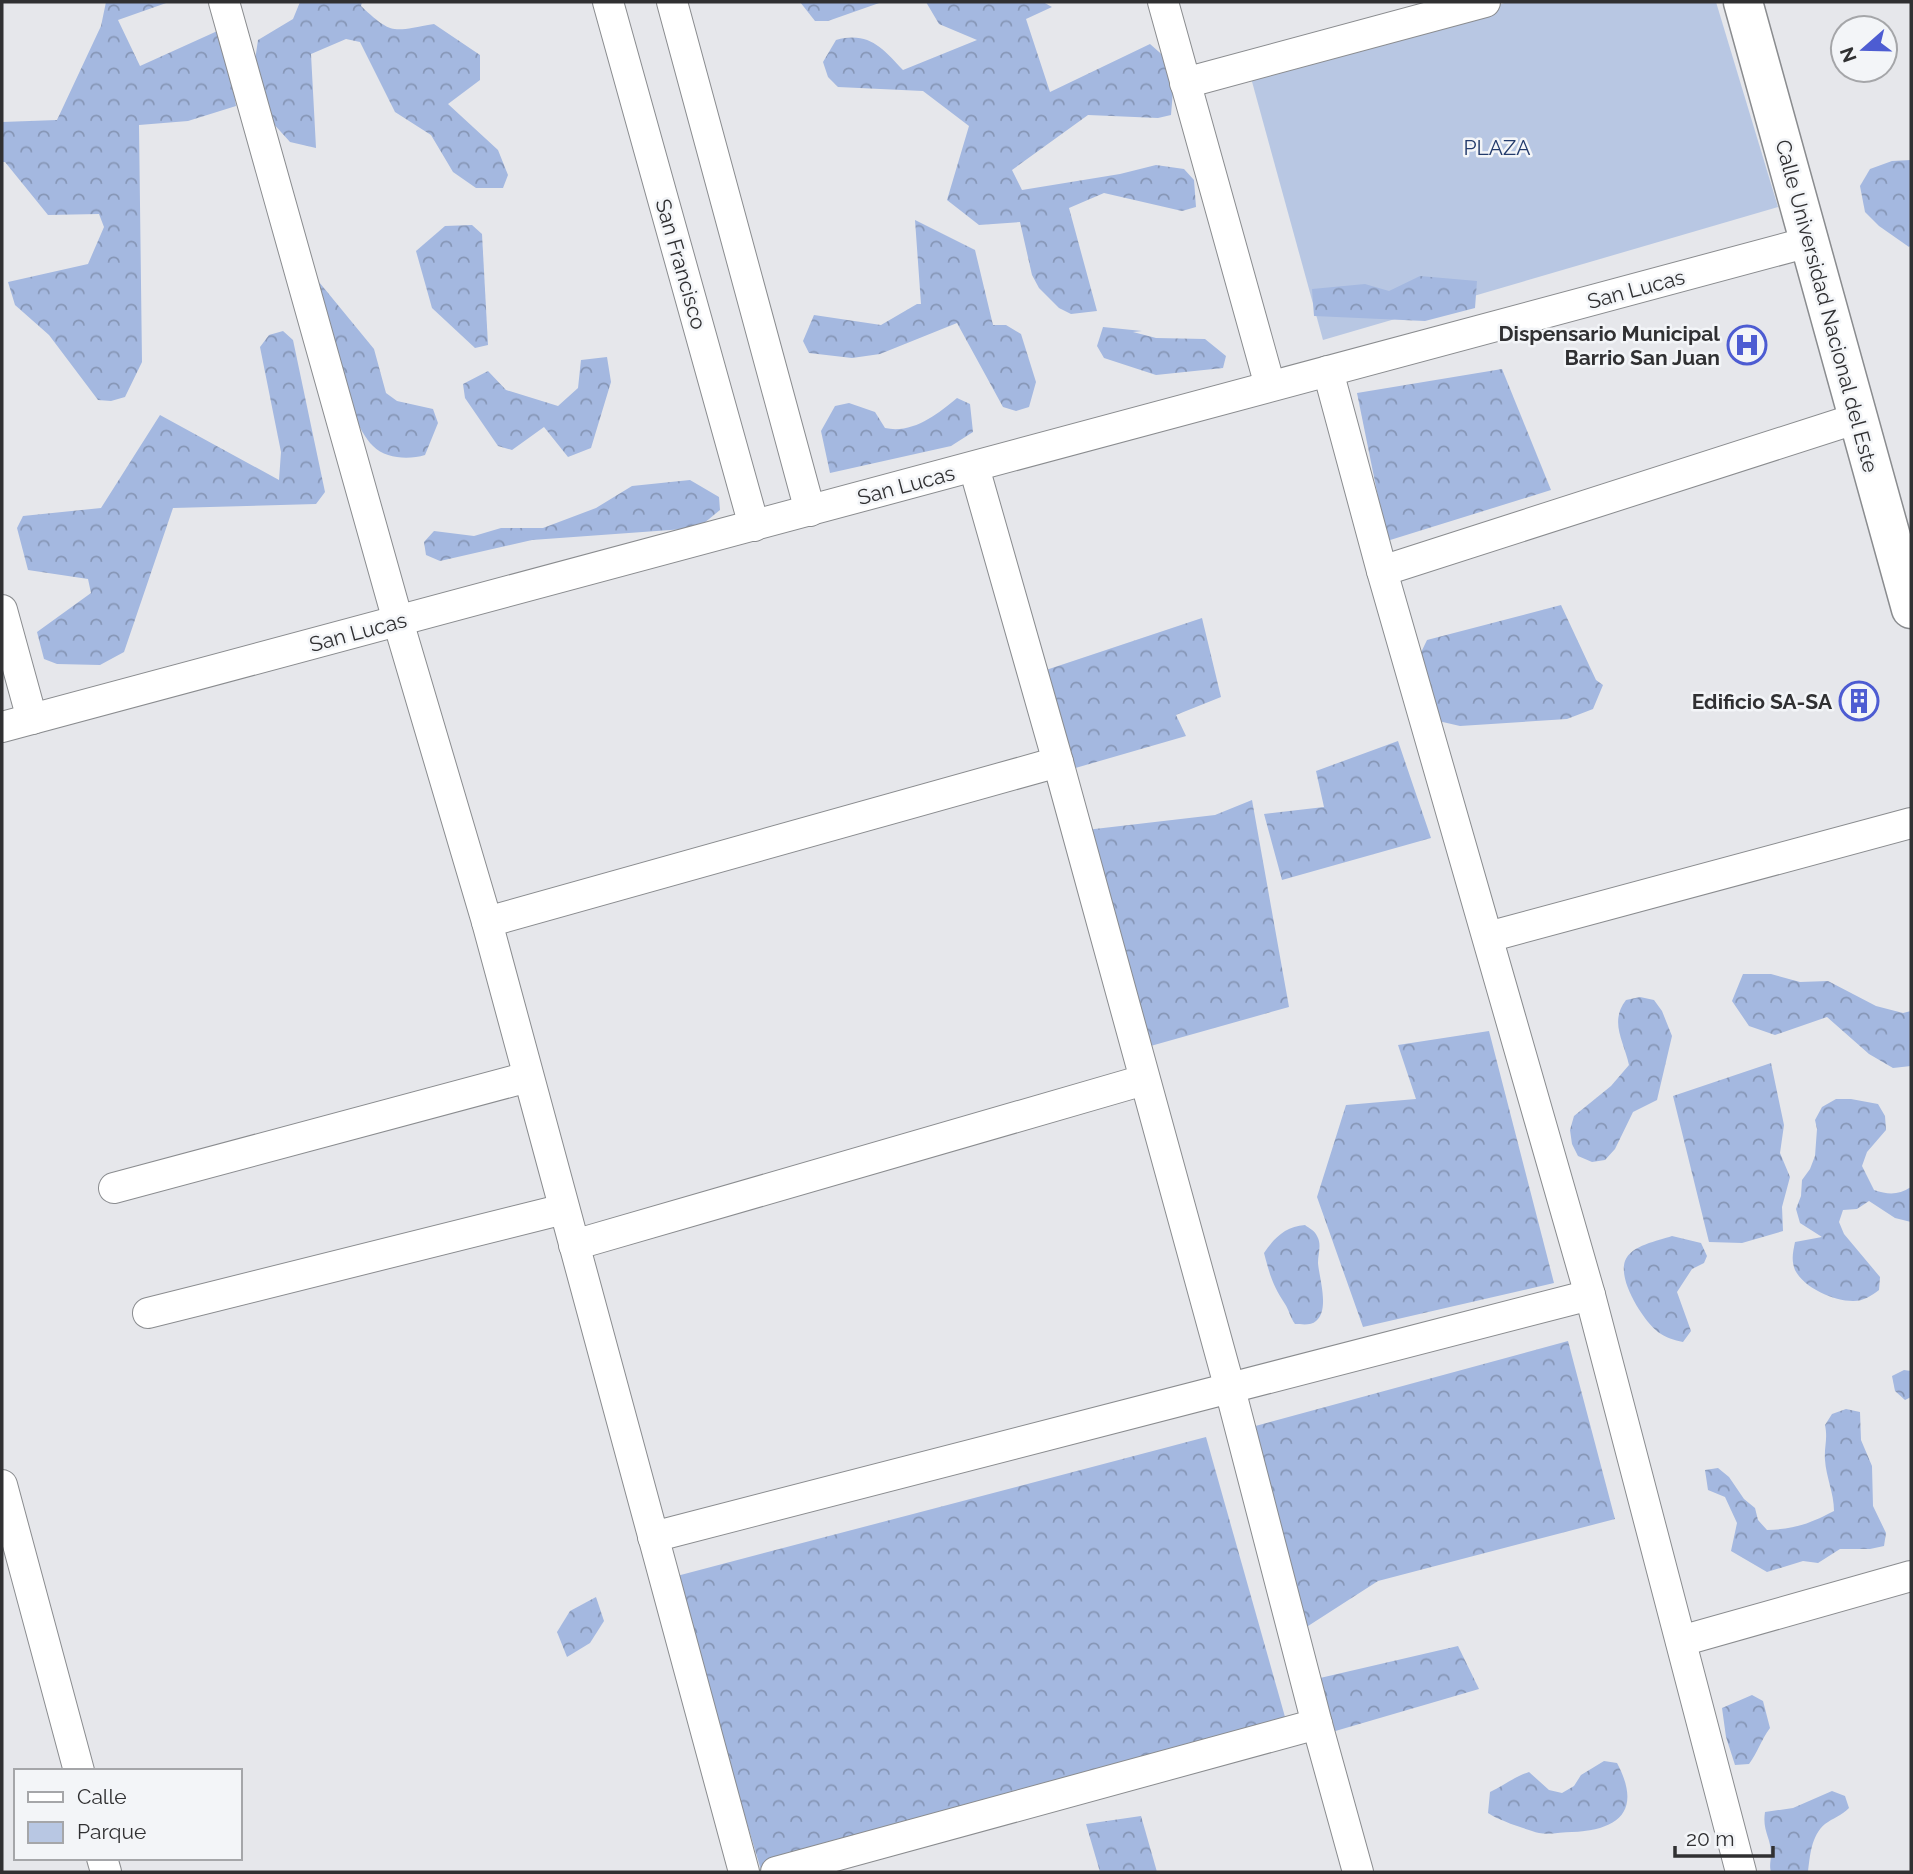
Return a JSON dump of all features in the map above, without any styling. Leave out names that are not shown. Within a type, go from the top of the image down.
[{"type":"street","points":[[225,2],[398,621],[486,922],[744,1872]]},
{"type":"street","name":"San Francisco","points":[[608,2],[754,526]]},
{"type":"street","points":[[672,2],[810,510]]},
{"type":"street","points":[[1163,2],[1270,387]]},
{"type":"street","points":[[1185,83],[1485,2]]},
{"type":"street","name":"Calle Universidad Nacional del Este","points":[[1743,2],[1911,609]]},
{"type":"street","name":"San Lucas","points":[[2,727],[1809,242]]},
{"type":"street","points":[[1328,371],[1382,571],[1590,1296],[1741,1872]]},
{"type":"street","points":[[1382,571],[1858,418]]},
{"type":"street","points":[[974,467],[1230,1389],[1358,1872]]},
{"type":"street","points":[[2,610],[32,719]]},
{"type":"street","points":[[486,922],[1058,762]]},
{"type":"street","points":[[1488,937],[1911,823]]},
{"type":"street","points":[[114,1188],[528,1077]]},
{"type":"street","points":[[574,1245],[1144,1080]]},
{"type":"street","points":[[148,1313],[564,1209]]},
{"type":"street","points":[[653,1537],[1590,1296]]},
{"type":"street","points":[[2,1485],[78,1769]]},
{"type":"street","points":[[1681,1641],[1911,1576]]},
{"type":"street","points":[[776,1872],[1317,1724]]},
{"type":"green space","points":[[106,2],[169,2],[118,20],[140,66],[224,28],[236,106],[188,121],[139,125],[142,362],[125,397],[111,401],[98,400],[49,335],[15,305],[8,282],[88,264],[104,227],[99,214],[48,215],[5,162],[2,162],[2,122],[57,120],[101,26]]},
{"type":"green space","points":[[300,2],[362,2],[361,6],[387,27],[401,29],[434,24],[480,55],[480,80],[448,104],[498,150],[508,175],[503,188],[476,188],[453,172],[431,135],[395,112],[360,42],[346,39],[311,54],[316,148],[290,142],[271,121],[254,67],[258,40],[293,19]]},
{"type":"green space","points":[[800,2],[882,2],[828,21],[815,21]]},
{"type":"green space","points":[[926,2],[1043,2],[1052,7],[1026,19],[1050,92],[1150,44],[1175,66],[1171,115],[1158,118],[1088,115],[1012,170],[1022,190],[1120,174],[1156,165],[1184,169],[1194,180],[1196,207],[1182,211],[1104,193],[1069,208],[1097,311],[1071,314],[1059,308],[1039,288],[1032,275],[1020,222],[979,225],[947,200],[969,126],[923,91],[838,87],[828,77],[823,62],[836,40],[857,38],[874,43],[903,70],[977,40],[939,24]]},
{"type":"green space","name":"PLAZA","points":[[1508,2],[1716,2],[1778,207],[1323,340],[1251,78]]},
{"type":"green space","points":[[1911,160],[1909,247],[1879,226],[1865,212],[1860,186],[1870,169],[1892,161]]},
{"type":"green space","points":[[915,220],[975,250],[993,325],[1006,325],[1021,334],[1036,382],[1029,407],[1016,411],[1003,407],[957,323],[880,354],[852,358],[809,353],[803,341],[814,315],[881,325],[921,304]]},
{"type":"green space","points":[[472,225],[482,234],[488,345],[475,348],[432,308],[416,251],[445,226]]},
{"type":"green space","points":[[1420,276],[1477,281],[1475,308],[1425,321],[1314,316],[1312,289],[1365,284],[1389,291]]},
{"type":"green space","points":[[319,282],[374,349],[386,393],[397,401],[433,409],[438,423],[425,455],[405,458],[384,454],[373,446],[363,432],[353,413],[339,369]]},
{"type":"green space","points":[[1103,327],[1142,331],[1133,332],[1156,338],[1205,339],[1226,356],[1223,368],[1156,375],[1104,358],[1097,346]]},
{"type":"green space","points":[[283,331],[293,340],[325,492],[316,504],[173,508],[124,652],[100,665],[57,664],[44,659],[37,632],[91,593],[88,579],[28,570],[17,528],[23,516],[101,508],[160,415],[279,480],[281,452],[260,347],[269,335]]},
{"type":"green space","points":[[607,357],[611,382],[591,448],[568,457],[544,427],[512,450],[498,446],[465,398],[463,384],[488,371],[506,390],[558,406],[578,388],[581,360]]},
{"type":"green space","points":[[1502,369],[1551,490],[1387,541],[1357,393]]},
{"type":"green space","points":[[957,398],[970,404],[973,432],[951,446],[830,473],[821,431],[835,406],[849,403],[875,412],[885,428],[895,429],[924,422]]},
{"type":"green space","points":[[690,480],[719,497],[720,510],[698,528],[532,540],[440,561],[426,555],[424,542],[434,531],[474,536],[501,528],[543,528],[596,508],[632,486]]},
{"type":"green space","points":[[1561,605],[1596,680],[1603,685],[1593,709],[1567,719],[1460,726],[1434,720],[1414,667],[1427,640]]},
{"type":"green space","points":[[1202,618],[1221,697],[1176,715],[1186,736],[1072,769],[1043,671]]},
{"type":"green space","points":[[1398,741],[1431,838],[1282,880],[1264,814],[1324,807],[1316,771]]},
{"type":"green space","points":[[1252,800],[1289,1007],[1140,1049],[1086,830],[1215,815]]},
{"type":"green space","points":[[1743,974],[1771,974],[1800,982],[1828,981],[1876,1006],[1903,1013],[1911,1011],[1911,1066],[1893,1068],[1869,1054],[1827,1017],[1775,1035],[1749,1026],[1732,1001]]},
{"type":"green space","points":[[1640,997],[1654,1000],[1662,1011],[1672,1036],[1657,1100],[1633,1112],[1615,1149],[1605,1160],[1592,1162],[1578,1156],[1572,1144],[1570,1130],[1574,1116],[1611,1086],[1629,1065],[1619,1032],[1619,1016],[1626,1000]]},
{"type":"green space","points":[[1489,1031],[1554,1283],[1363,1327],[1317,1197],[1346,1105],[1416,1099],[1398,1045]]},
{"type":"green space","points":[[1771,1063],[1784,1125],[1780,1153],[1790,1177],[1782,1207],[1783,1231],[1742,1243],[1709,1242],[1673,1096]]},
{"type":"green space","points":[[1836,1099],[1878,1104],[1885,1116],[1886,1130],[1867,1152],[1862,1166],[1874,1190],[1893,1193],[1911,1187],[1911,1222],[1895,1218],[1869,1201],[1857,1209],[1843,1210],[1839,1222],[1844,1234],[1880,1277],[1879,1290],[1857,1301],[1837,1299],[1812,1288],[1799,1276],[1793,1263],[1795,1242],[1822,1237],[1800,1223],[1796,1209],[1801,1196],[1802,1180],[1815,1156],[1815,1120],[1822,1107]]},
{"type":"green space","points":[[1305,1225],[1315,1233],[1319,1243],[1318,1263],[1323,1302],[1320,1316],[1314,1323],[1295,1324],[1274,1285],[1264,1253],[1281,1234]]},
{"type":"green space","points":[[1672,1236],[1701,1243],[1707,1256],[1704,1263],[1692,1269],[1677,1292],[1691,1331],[1683,1342],[1661,1334],[1652,1326],[1633,1300],[1625,1279],[1625,1261],[1633,1251]]},
{"type":"green space","points":[[1568,1341],[1615,1519],[1378,1581],[1305,1628],[1248,1428]]},
{"type":"green space","points":[[1904,1370],[1911,1371],[1911,1397],[1905,1400],[1895,1391],[1892,1376]]},
{"type":"green space","points":[[1846,1409],[1860,1412],[1861,1440],[1872,1466],[1873,1506],[1886,1533],[1884,1546],[1840,1549],[1818,1563],[1803,1561],[1767,1572],[1731,1551],[1737,1523],[1725,1497],[1708,1490],[1705,1470],[1718,1468],[1729,1477],[1744,1499],[1755,1508],[1758,1520],[1767,1530],[1794,1527],[1817,1519],[1834,1511],[1825,1460],[1825,1425],[1832,1414]]},
{"type":"green space","points":[[1206,1437],[1287,1724],[761,1870],[673,1577]]},
{"type":"green space","points":[[596,1597],[604,1621],[590,1643],[567,1657],[557,1632],[570,1611]]},
{"type":"green space","points":[[1458,1646],[1479,1689],[1332,1732],[1320,1678]]},
{"type":"green space","points":[[1752,1695],[1763,1701],[1770,1728],[1749,1764],[1735,1765],[1726,1737],[1722,1708]]},
{"type":"green space","points":[[1604,1761],[1617,1763],[1627,1793],[1622,1814],[1603,1827],[1543,1834],[1513,1825],[1488,1813],[1490,1792],[1524,1774],[1529,1772],[1549,1790],[1562,1793],[1574,1786],[1581,1775]]},
{"type":"green space","points":[[1832,1791],[1845,1796],[1849,1808],[1820,1829],[1812,1847],[1808,1872],[1771,1872],[1771,1848],[1765,1812],[1793,1808]]},
{"type":"green space","points":[[1141,1816],[1157,1872],[1100,1872],[1086,1824]]},
{"type":"place","name":"Dispensario Municipal Barrio San Juan","points":[[1747,345]]},
{"type":"place","name":"Edificio SA-SA","points":[[1859,701]]}]
